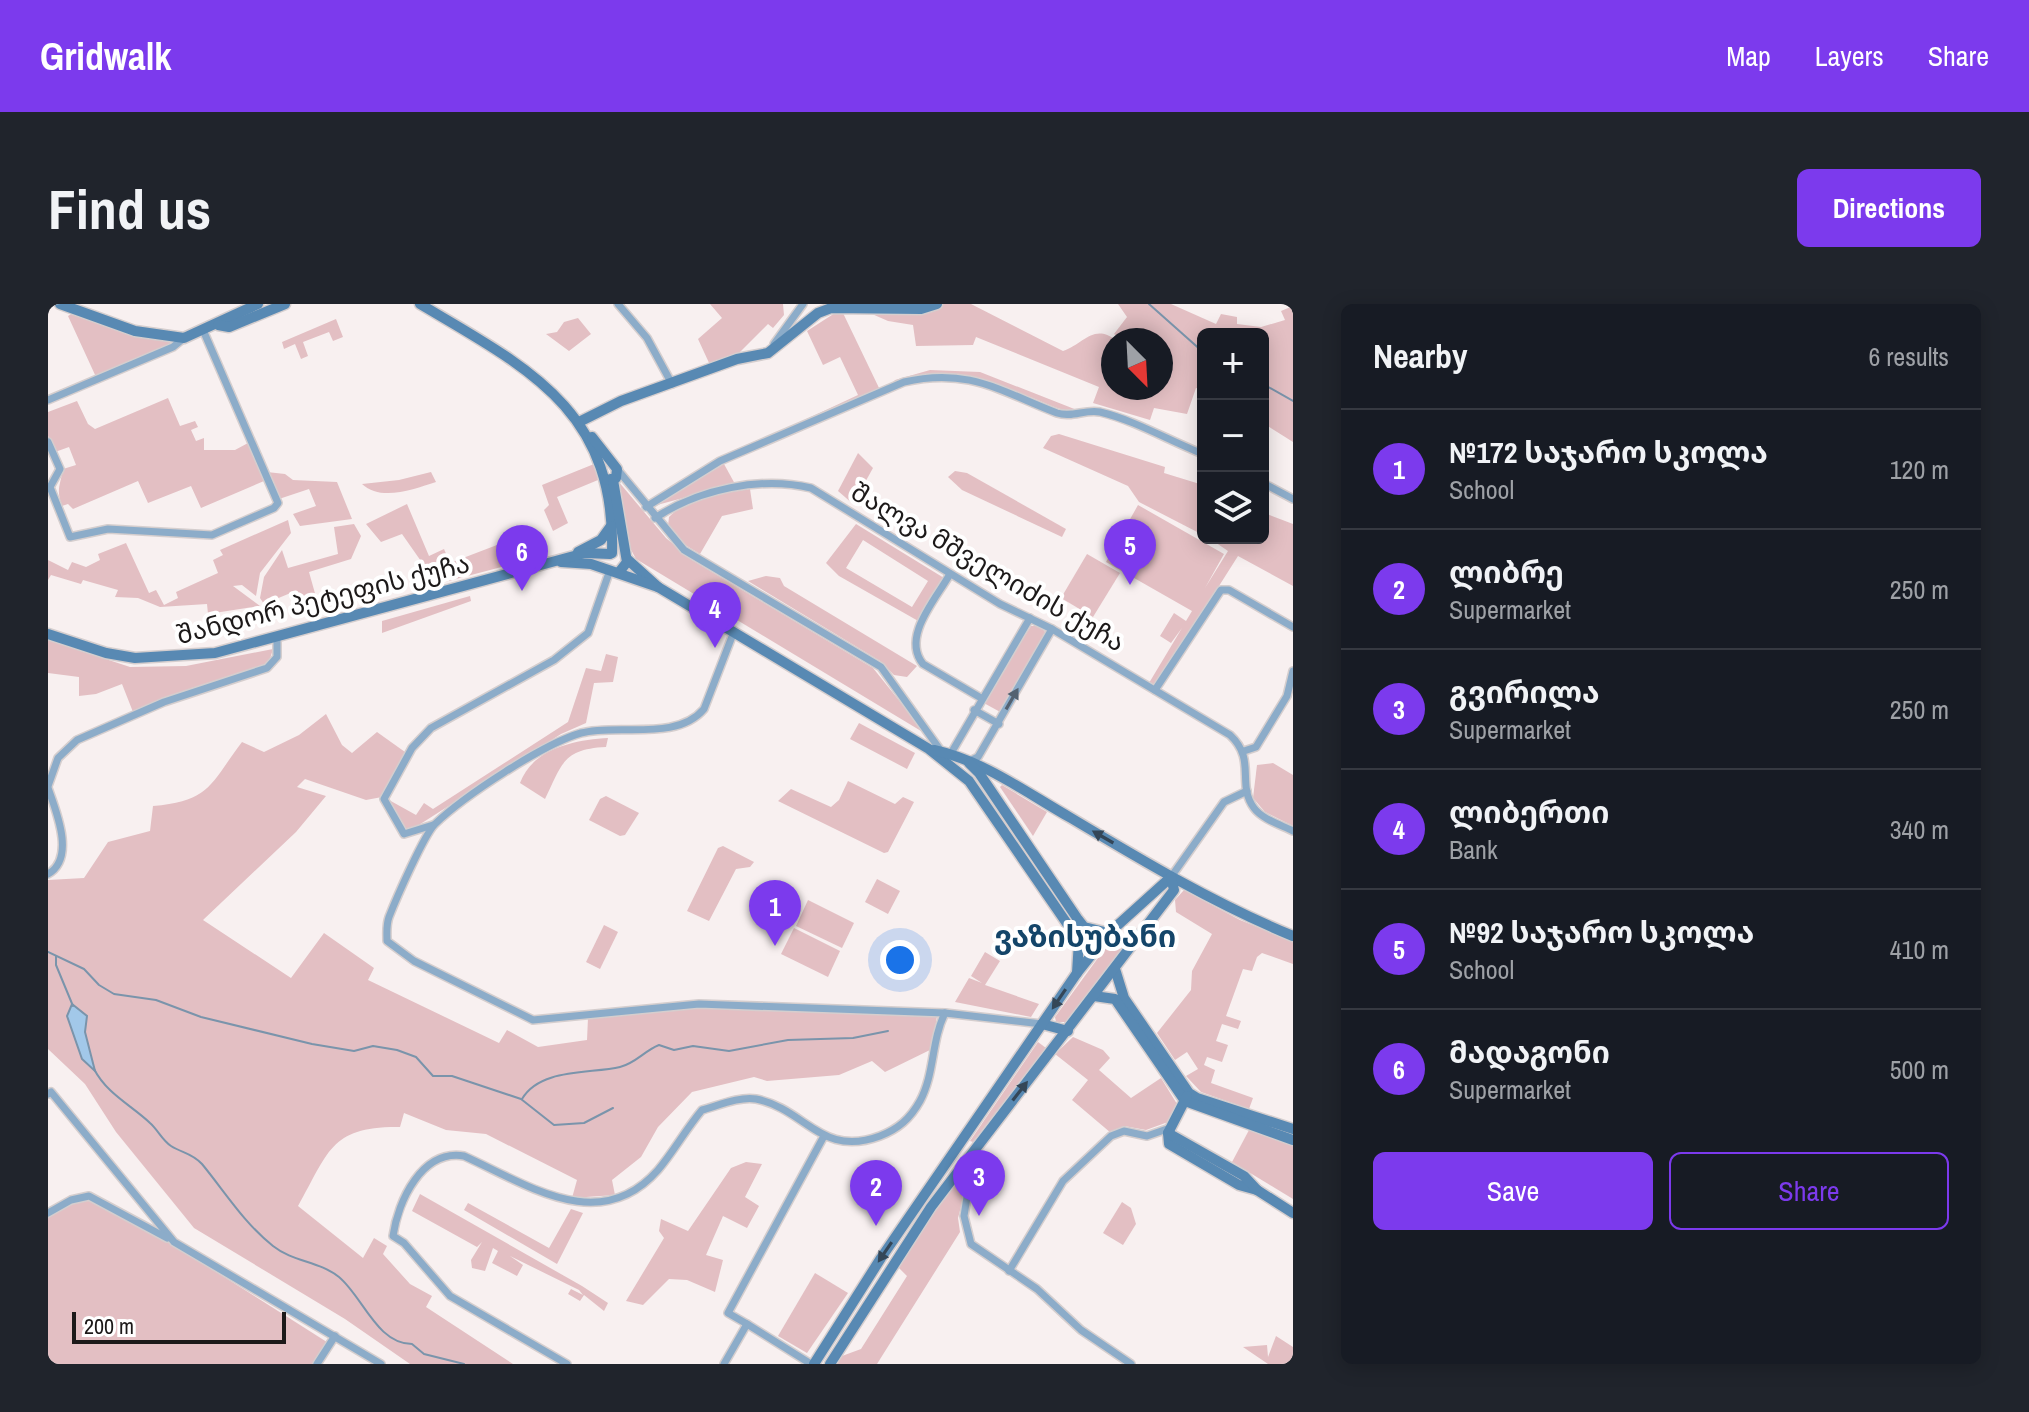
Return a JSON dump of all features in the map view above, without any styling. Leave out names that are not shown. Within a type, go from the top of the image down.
[{"type":"main road","points":[[60,304],[135,331],[184,338],[258,304]]},
{"type":"main road","points":[[218,325],[229,327],[285,304]]},
{"type":"main road","points":[[420,304],[530,372],[582,426],[611,474],[626,557],[658,587],[929,749],[958,772],[982,798],[1079,941],[1077,973]]},
{"type":"main road","points":[[582,426],[604,407],[737,359],[768,353],[786,342],[818,313],[831,308],[921,309],[937,304]]},
{"type":"main road","points":[[611,474],[611,553],[607,563],[613,570],[626,557]]},
{"type":"main road","points":[[566,559],[601,540],[612,524]]},
{"type":"main road","name":"შანდორ პეტეფის ქუჩა","points":[[48,634],[106,653],[159,659],[215,653],[566,559],[611,553],[626,557]]},
{"type":"main road","name":"შანდორ პეტეფის ქუჩა","points":[[566,559],[613,570],[658,587]]},
{"type":"main road","points":[[929,749],[982,766],[1171,877],[1242,915],[1293,936]]},
{"type":"main road","points":[[958,772],[966,772],[967,762]]},
{"type":"main road","points":[[967,762],[979,773],[1084,927],[1109,933]]},
{"type":"main road","points":[[813,1364],[1077,973],[1109,933],[1171,877]]},
{"type":"main road","points":[[830,1364],[912,1234],[1174,890],[1171,877]]},
{"type":"main road","points":[[1132,913],[1143,916],[1146,922],[1141,933]]},
{"type":"main road","points":[[1115,969],[1124,998],[1186,1096]]},
{"type":"main road","points":[[1094,996],[1115,999],[1186,1096],[1293,1140]]},
{"type":"main road","points":[[1042,1024],[1068,1031]]},
{"type":"main road","points":[[1186,1096],[1169,1131],[1244,1176],[1257,1190],[1293,1213]]},
{"type":"main road","points":[[1253,1121],[1293,1129]]},
{"type":"main road","points":[[961,1142],[974,1152]]},
{"type":"street","points":[[618,304],[647,338],[672,384]]},
{"type":"street","points":[[768,353],[803,304]]},
{"type":"street","points":[[48,442],[60,469],[50,487],[70,537],[108,529],[212,535],[278,503],[203,330]]},
{"type":"street","points":[[48,400],[173,347],[184,338]]},
{"type":"street","points":[[646,507],[720,461],[904,382],[927,377],[974,379],[1002,387],[1059,414],[1071,416],[1098,412],[1197,452]]},
{"type":"street","points":[[611,474],[631,486],[684,550],[881,667],[946,753],[1030,618]]},
{"type":"street","name":"შალვა მშველიძის ქუჩა","points":[[655,518],[718,491],[787,482],[811,488],[950,574],[1052,629],[1230,735],[1244,751]]},
{"type":"street","points":[[1269,486],[1293,499]]},
{"type":"street","points":[[613,570],[588,633],[554,660],[431,728],[412,748],[384,799],[404,834],[433,825],[487,785],[555,743],[583,733],[660,727],[696,719],[704,709],[733,634]]},
{"type":"street","points":[[950,574],[916,634],[918,657],[923,664],[981,698]]},
{"type":"street","points":[[1155,690],[1221,590],[1229,590],[1293,627]]},
{"type":"street","points":[[967,762],[978,757],[1052,629]]},
{"type":"street","points":[[48,874],[60,859],[61,827],[48,787],[58,758],[77,740],[164,702],[267,668],[277,657],[277,638]]},
{"type":"street","points":[[1293,671],[1287,696],[1256,747],[1244,751],[1247,791],[1253,807],[1293,831]]},
{"type":"street","points":[[974,710],[999,724]]},
{"type":"street","points":[[1171,877],[1224,802],[1247,791]]},
{"type":"street","points":[[433,825],[388,920],[387,941],[393,948],[533,1020],[699,1004],[945,1013],[1042,1024]]},
{"type":"street","points":[[567,1364],[450,1296],[404,1243],[393,1236],[400,1208],[426,1165],[447,1153],[464,1156],[573,1202],[595,1204],[615,1201],[639,1188],[660,1168],[702,1110],[754,1098],[779,1108],[824,1136],[840,1143],[854,1142],[898,1129],[919,1104],[929,1083],[939,1025],[945,1013]]},
{"type":"street","points":[[48,1094],[51,1092],[174,1242]]},
{"type":"street","points":[[1009,1271],[1063,1181],[1111,1136],[1124,1131],[1147,1136],[1169,1131]]},
{"type":"street","points":[[813,1364],[728,1313],[824,1136]]},
{"type":"street","points":[[974,1152],[964,1216],[968,1237],[979,1253],[1037,1289],[1078,1328],[1131,1364]]},
{"type":"street","points":[[48,1213],[71,1200],[89,1196],[174,1242],[381,1364]]},
{"type":"street","points":[[724,1364],[747,1324]]},
{"type":"street","points":[[317,1364],[335,1336]]},
{"type":"shaded area","points":[[710,304],[783,304],[784,315],[773,328],[768,324],[740,352],[710,365],[698,339],[722,318]]},
{"type":"shaded area","points":[[941,304],[971,304],[1063,351],[1089,336],[1101,334],[1101,400],[1173,400],[1173,328],[1119,328],[1127,317],[1118,304],[1171,304],[1216,324],[1221,314],[1237,317],[1237,324],[1261,327],[1285,320],[1281,311],[1293,306],[1293,442],[1269,427],[1269,328],[1197,328],[1197,388],[1187,414],[1154,408],[1150,420],[1093,403],[1099,387],[976,337],[973,345],[916,346],[913,325],[888,321],[872,314],[919,313]]},
{"type":"shaded area","points":[[73,313],[134,336],[167,339],[172,344],[96,377],[68,316]]},
{"type":"shaded area","points":[[835,313],[843,313],[880,390],[755,443],[858,395],[840,357],[823,365],[807,331]]},
{"type":"shaded area","points":[[578,318],[591,334],[569,351],[546,334],[557,332],[564,322]]},
{"type":"shaded area","points":[[336,319],[343,337],[333,341],[329,332],[303,342],[308,356],[301,359],[295,344],[284,349],[282,342]]},
{"type":"shaded area","points":[[930,370],[980,372],[1082,412],[1063,410],[999,386],[964,378],[929,377],[891,385],[895,380]]},
{"type":"shaded area","points":[[168,398],[180,426],[195,421],[198,427],[191,430],[196,441],[204,438],[204,450],[235,450],[248,443],[264,481],[201,508],[191,486],[148,503],[138,481],[73,509],[68,504],[62,506],[59,492],[63,469],[76,465],[69,447],[55,452],[48,436],[48,412],[77,401],[88,424],[95,429]]},
{"type":"shaded area","points":[[1059,434],[1165,467],[1164,473],[1197,483],[1197,532],[1139,502],[1128,486],[1043,448],[1051,436]]},
{"type":"shaded area","points":[[858,453],[873,468],[853,504],[838,491]]},
{"type":"shaded area","points":[[594,464],[598,480],[557,497],[568,523],[553,531],[544,510],[549,505],[542,485]]},
{"type":"shaded area","points":[[724,464],[735,484],[657,505],[658,503]]},
{"type":"shaded area","points":[[955,471],[967,473],[1066,529],[1062,537],[962,490],[948,477]]},
{"type":"shaded area","points":[[267,472],[285,474],[293,480],[337,482],[352,519],[300,526],[293,514],[316,506],[309,489],[279,499]]},
{"type":"shaded area","points":[[431,472],[436,482],[398,492],[378,492],[362,484],[399,480]]},
{"type":"shaded area","points":[[618,481],[666,538],[692,560],[873,668],[926,734],[636,559],[629,546]]},
{"type":"shaded area","points":[[750,489],[753,509],[722,516],[700,554],[682,543],[668,526],[669,517],[686,505],[707,497]]},
{"type":"shaded area","points":[[407,504],[429,556],[444,549],[450,563],[526,534],[536,558],[437,584],[402,534],[381,542],[366,524]]},
{"type":"shaded area","points":[[1138,505],[1197,539],[1197,544],[1206,544],[1224,554],[1205,588],[1228,551],[1218,544],[1269,544],[1269,515],[1293,524],[1293,586],[1238,556],[1155,687],[1149,683],[1182,628],[1171,643],[1160,636],[1174,613],[1186,621],[1192,611],[1106,562]]},
{"type":"shaded area","points":[[288,520],[291,533],[260,573],[256,596],[242,585],[233,586],[260,606],[208,614],[207,604],[160,607],[138,598],[115,597],[118,590],[83,580],[81,584],[51,575],[48,580],[48,560],[68,570],[72,562],[86,567],[100,560],[98,554],[126,543],[149,593],[156,590],[164,605],[178,598],[176,592],[218,573],[213,560],[223,555],[220,550]]},
{"type":"shaded area","points":[[354,524],[361,536],[351,559],[309,572],[316,597],[299,604],[293,592],[264,604],[260,598],[264,577],[282,550],[288,568],[338,554],[334,527]]},
{"type":"shaded area","points":[[856,524],[944,578],[920,622],[839,576],[826,563]],"holes":[[[863,540],[928,581],[912,607],[846,568]]]},
{"type":"shaded area","points":[[1087,554],[1120,573],[1093,617],[1061,598]]},
{"type":"shaded area","points":[[766,576],[780,578],[784,586],[917,666],[907,677],[894,675],[880,661],[748,581]]},
{"type":"shaded area","points":[[470,596],[471,601],[382,633],[382,621]]},
{"type":"shaded area","points":[[1031,626],[1040,626],[1047,634],[1002,713],[982,702]]},
{"type":"shaded area","points":[[48,640],[130,667],[186,666],[273,649],[270,659],[261,668],[133,712],[122,684],[96,694],[79,696],[79,677],[48,673]]},
{"type":"shaded area","points":[[606,654],[618,657],[613,682],[594,683],[586,723],[561,734],[411,830],[405,830],[392,813],[389,800],[416,815],[424,803],[433,809],[568,722],[586,668],[601,671]]},
{"type":"shaded area","points":[[326,714],[342,745],[352,753],[377,732],[405,752],[382,797],[366,800],[305,779],[297,787],[326,796],[296,832],[203,920],[291,978],[324,933],[374,968],[368,980],[499,1043],[507,1030],[538,1047],[587,1040],[588,1018],[707,1006],[937,1016],[932,1049],[885,1072],[872,1061],[839,1075],[767,1081],[754,1077],[692,1092],[658,1127],[641,1157],[612,1180],[615,1195],[572,1198],[577,1180],[486,1134],[446,1130],[404,1113],[400,1127],[359,1131],[345,1137],[325,1157],[298,1206],[363,1258],[374,1238],[387,1246],[383,1254],[410,1284],[432,1296],[426,1307],[513,1364],[410,1364],[345,1319],[194,1228],[116,1132],[85,1084],[48,1049],[48,880],[84,878],[108,842],[150,831],[153,806],[187,800],[207,788],[242,742],[264,752],[299,735]]},
{"type":"shaded area","points":[[859,723],[915,753],[907,769],[850,739]]},
{"type":"shaded area","points":[[608,738],[606,747],[572,755],[560,768],[545,799],[520,783],[535,761],[556,748]]},
{"type":"shaded area","points":[[1273,763],[1293,775],[1293,826],[1265,812],[1253,798],[1257,765]]},
{"type":"shaded area","points":[[848,781],[895,804],[903,797],[914,802],[888,852],[884,853],[778,801],[791,789],[831,807],[839,800]]},
{"type":"shaded area","points":[[1002,785],[1047,812],[1033,836],[1000,787]]},
{"type":"shaded area","points":[[606,796],[639,813],[625,835],[620,836],[589,820],[600,799]]},
{"type":"shaded area","points":[[723,846],[754,862],[750,867],[736,869],[709,921],[687,911],[718,848]]},
{"type":"shaded area","points":[[877,879],[900,891],[888,914],[865,902]]},
{"type":"shaded area","points":[[1184,890],[1240,920],[1293,941],[1293,964],[1262,953],[1257,957],[1252,971],[1243,969],[1226,1016],[1241,1021],[1238,1029],[1222,1024],[1216,1041],[1228,1045],[1222,1062],[1207,1057],[1204,1065],[1215,1070],[1211,1083],[1253,1098],[1249,1109],[1201,1092],[1186,1076],[1198,1069],[1187,1052],[1175,1060],[1157,1033],[1191,990],[1192,971],[1212,934],[1176,912],[1175,900]]},
{"type":"shaded area","points":[[808,900],[854,923],[842,948],[796,926]]},
{"type":"shaded area","points":[[604,925],[618,932],[600,969],[586,962]]},
{"type":"shaded area","points":[[794,928],[840,951],[828,977],[781,954]]},
{"type":"shaded area","points":[[1111,940],[1122,950],[1066,1022],[1056,1022],[1055,1017]]},
{"type":"shaded area","points":[[985,952],[1000,961],[985,985],[1039,1004],[1031,1017],[955,1002],[969,978],[982,983],[971,976]]},
{"type":"shaded area","points":[[1073,1037],[1103,1050],[1110,1058],[1099,1070],[1131,1098],[1161,1078],[1177,1104],[1168,1122],[1146,1130],[1124,1126],[1111,1133],[1072,1100],[1088,1080],[1055,1054]]},
{"type":"shaded area","points":[[1038,1042],[1046,1048],[973,1142],[970,1141]]},
{"type":"shaded area","points":[[1249,1130],[1293,1145],[1293,1199],[1232,1162]]},
{"type":"shaded area","points":[[746,1162],[762,1164],[745,1197],[759,1206],[747,1228],[723,1216],[706,1255],[723,1260],[715,1292],[687,1280],[669,1279],[643,1305],[626,1301],[664,1238],[659,1231],[661,1219],[688,1231],[731,1168]]},
{"type":"shaded area","points":[[965,1172],[969,1177],[958,1218],[960,1232],[877,1364],[837,1364],[842,1356],[861,1349],[907,1276],[898,1267],[924,1225]]},
{"type":"shaded area","points":[[420,1194],[582,1286],[608,1303],[604,1311],[584,1295],[580,1301],[568,1294],[571,1289],[583,1295],[579,1290],[510,1256],[523,1265],[517,1276],[492,1263],[498,1251],[493,1248],[485,1271],[472,1268],[471,1260],[482,1242],[477,1247],[412,1211]]},
{"type":"shaded area","points":[[89,1196],[109,1204],[330,1344],[317,1364],[48,1364],[48,1213]]},
{"type":"shaded area","points":[[1122,1202],[1131,1208],[1136,1224],[1123,1245],[1103,1233]]},
{"type":"shaded area","points":[[468,1203],[549,1248],[571,1209],[583,1213],[557,1264],[464,1210]]},
{"type":"shaded area","points":[[815,1273],[848,1293],[807,1353],[778,1336]]},
{"type":"shaded area","points":[[1276,1336],[1293,1347],[1293,1364],[1268,1364],[1243,1347],[1267,1345],[1268,1357]]},
{"type":"water","points":[[72,1004],[87,1016],[85,1032],[95,1071],[82,1059],[67,1016]]},
{"type":"waterway","points":[[1149,304],[1197,347]]},
{"type":"waterway","points":[[1269,387],[1293,401]]},
{"type":"waterway","points":[[48,952],[84,969],[99,985],[114,994],[156,1000],[201,1017],[312,1044],[354,1051],[373,1046],[397,1050],[416,1057],[433,1076],[452,1076],[521,1099],[554,1125],[584,1123],[613,1108]]},
{"type":"waterway","points":[[56,956],[56,965],[73,1006]]},
{"type":"waterway","points":[[522,1099],[530,1089],[553,1077],[620,1067],[659,1045],[674,1050],[693,1046],[729,1051],[788,1040],[853,1038],[888,1031]]},
{"type":"waterway","points":[[94,1069],[99,1078],[150,1123],[168,1144],[202,1164],[244,1217],[273,1246],[339,1277],[389,1336],[412,1344],[424,1354],[464,1364]]},
{"type":"place","name":"№92 საჯარო სკოლა","points":[[1130,585]]},
{"type":"place","name":"მადაგონი","points":[[522,591]]},
{"type":"place","name":"ლიბერთი","points":[[715,648]]},
{"type":"place","name":"№172 საჯარო სკოლა","points":[[775,946]]},
{"type":"place","name":"გვირილა","points":[[979,1216]]},
{"type":"place","name":"ლიბრე","points":[[876,1226]]},
{"type":"district","name":"ვაზისუბანი","points":[[1085,937]]}]
